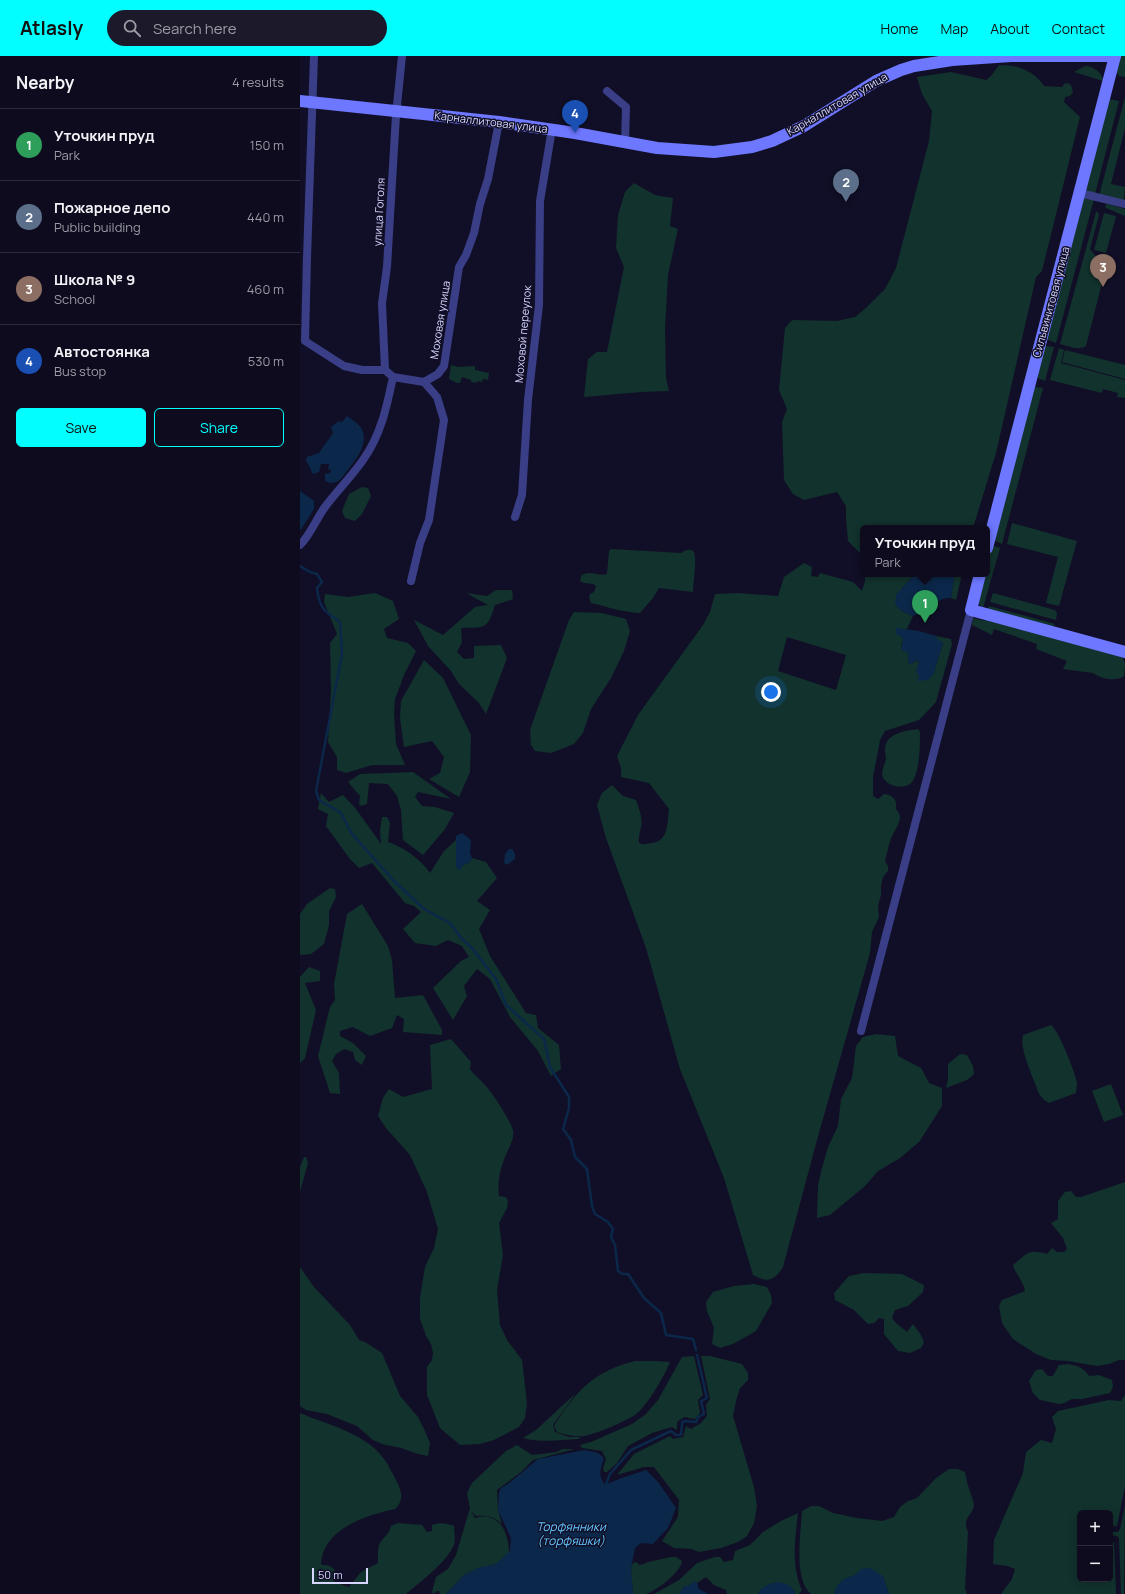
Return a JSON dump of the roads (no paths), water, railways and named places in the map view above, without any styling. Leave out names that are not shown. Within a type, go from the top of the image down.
[{"type":"street","points":[[314,56],[306,102],[302,342],[344,366],[362,370],[385,370],[394,377],[424,382],[437,397],[444,420],[429,520],[420,543],[411,581]]},
{"type":"street","name":"улица Гоголя","points":[[385,370],[382,303],[387,267],[396,111],[402,56]]},
{"type":"street","name":"Карналлитовая улица","points":[[306,102],[552,129],[666,150],[723,152],[752,148],[772,141],[804,126],[887,75],[914,66],[958,60],[1011,56],[1115,56]]},
{"type":"street","name":"Сильвинитовая улица","points":[[990,537],[1115,56]]},
{"type":"street","points":[[607,92],[626,107],[625,143]]},
{"type":"street","name":"Моховая улица","points":[[424,382],[438,374],[444,366],[459,267],[466,255],[474,233],[480,204],[488,179],[499,122]]},
{"type":"street","name":"Моховой переулок","points":[[515,517],[522,495],[528,400],[539,305],[540,201],[552,129]]},
{"type":"street","points":[[1080,193],[1125,204]]},
{"type":"street","points":[[300,545],[306,539],[321,513],[345,485],[371,448],[383,422],[394,377]]},
{"type":"street","points":[[861,1031],[979,577]]},
{"type":"street","points":[[971,610],[1125,652]]},
{"type":"water","points":[[347,416],[362,429],[364,438],[363,445],[361,451],[341,479],[335,483],[329,483],[325,481],[325,474],[330,473],[331,470],[328,469],[329,464],[321,464],[319,472],[313,474],[306,460],[307,457],[319,453],[333,433],[331,427],[339,421],[342,422]]},
{"type":"water","points":[[300,491],[314,501],[314,509],[300,531]]},
{"type":"water","points":[[912,577],[954,577],[951,598],[940,600],[925,610],[923,609],[917,611],[917,614],[913,616],[900,610],[895,604],[896,595]]},
{"type":"water","points":[[896,628],[919,631],[936,636],[937,639],[943,643],[933,675],[928,680],[918,681],[919,675],[916,672],[919,662],[917,660],[909,665],[908,653],[901,650],[903,640],[902,637],[896,634]]},
{"type":"water","points":[[462,833],[471,840],[470,853],[472,858],[470,862],[462,866],[461,870],[456,868],[456,836]]},
{"type":"water","points":[[509,849],[512,849],[515,854],[515,859],[507,865],[504,863],[505,854]]},
{"type":"water","name":"Торфянники (торфяшки)","points":[[585,1450],[598,1453],[604,1458],[600,1472],[601,1479],[605,1485],[646,1470],[658,1482],[676,1508],[668,1528],[653,1544],[641,1543],[635,1548],[631,1568],[633,1594],[446,1594],[464,1575],[478,1568],[496,1564],[510,1551],[511,1538],[498,1510],[499,1492],[501,1488],[538,1459]]},
{"type":"water","points":[[870,1568],[883,1576],[889,1594],[834,1594],[837,1587],[843,1580],[854,1575],[861,1569]]},
{"type":"water","points":[[694,1581],[697,1583],[699,1589],[708,1594],[679,1594],[684,1586],[689,1586]]},
{"type":"water","points":[[777,1582],[788,1585],[792,1588],[795,1594],[758,1594],[761,1589]]},
{"type":"waterway","points":[[300,566],[317,574],[322,582],[317,588],[321,605],[326,612],[340,622],[342,654],[316,791],[319,800],[341,813],[352,834],[394,881],[424,909],[450,923],[496,979],[506,1005],[544,1039],[550,1067],[569,1097],[569,1108],[563,1129],[571,1140],[575,1157],[587,1169],[592,1206],[595,1214],[608,1222],[613,1229],[611,1237],[615,1245],[618,1271],[622,1274],[628,1274],[644,1298],[661,1313],[666,1335],[693,1339],[696,1350]]},
{"type":"waterway","points":[[605,1487],[610,1474],[631,1450],[671,1431],[676,1435],[681,1435],[683,1421],[696,1422],[698,1417],[704,1414],[701,1401],[707,1398],[697,1355]]},
{"type":"place","name":"Автостоянка","points":[[575,133]]},
{"type":"place","name":"Пожарное депо","points":[[846,202]]},
{"type":"place","name":"Школа № 9","points":[[1103,287]]},
{"type":"place","name":"Уточкин пруд","points":[[925,623]]}]
